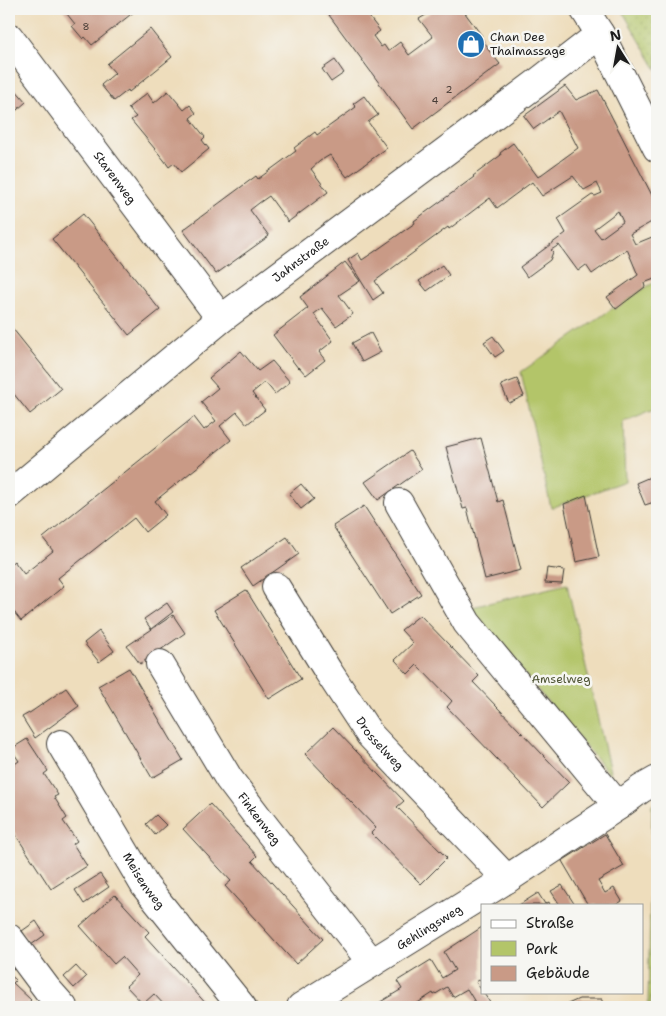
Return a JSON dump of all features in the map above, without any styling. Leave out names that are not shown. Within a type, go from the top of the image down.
[{"type":"street","points":[[584,9],[600,34],[657,148]]},
{"type":"street","name":"Jahnstraße","points":[[9,495],[221,319],[600,34]]},
{"type":"street","name":"Starenweg","points":[[9,37],[221,319]]},
{"type":"street","points":[[399,503],[467,623],[618,806]]},
{"type":"street","name":"Drosselweg","points":[[276,586],[370,735],[507,879]]},
{"type":"street","name":"Finkenweg","points":[[160,664],[229,778],[372,963]]},
{"type":"street","name":"Meisenweg","points":[[61,744],[145,886],[242,1007]]},
{"type":"street","name":"Gehlingsweg","points":[[301,1007],[507,879],[657,780]]},
{"type":"street","points":[[9,938],[63,1007]]},
{"type":"green space","points":[[621,9],[657,9],[657,70]]},
{"type":"green space","points":[[657,281],[657,407],[623,421],[625,481],[551,508],[521,372],[613,308],[615,309]]},
{"type":"green space","name":"Amselweg","points":[[567,584],[611,776],[468,608]]},
{"type":"green space","points":[[657,802],[657,920],[654,922],[651,1007],[648,1007],[652,805]]},
{"type":"building","points":[[63,9],[133,9],[135,11],[92,45],[85,37],[83,39],[72,26],[75,24]]},
{"type":"building","points":[[337,9],[363,9],[380,31],[373,36],[381,47],[384,45],[388,51],[400,42],[409,55],[433,37],[419,19],[436,9],[462,9],[482,36],[480,37],[487,48],[500,64],[413,129],[329,15]]},
{"type":"building","points":[[150,29],[172,57],[129,92],[128,90],[114,101],[101,85],[115,73],[107,64]]},
{"type":"building","points":[[335,60],[344,73],[331,82],[322,69]]},
{"type":"building","points":[[9,82],[26,102],[9,117]]},
{"type":"building","points":[[565,86],[576,100],[598,90],[657,205],[657,219],[630,234],[635,244],[657,235],[657,278],[644,283],[645,287],[616,309],[607,297],[638,275],[627,249],[592,274],[586,265],[578,271],[559,245],[551,250],[553,252],[550,260],[527,277],[520,267],[566,233],[558,219],[592,195],[595,196],[602,193],[597,183],[584,190],[573,176],[542,196],[532,182],[497,208],[490,198],[375,281],[383,293],[373,300],[348,260],[358,253],[362,260],[415,223],[414,221],[474,177],[513,143],[538,177],[578,148],[559,111],[534,129],[524,116]],"holes":[[[618,211],[623,222],[601,238],[594,229]]]},
{"type":"building","points":[[168,91],[184,110],[190,105],[196,113],[190,118],[205,137],[202,140],[209,149],[181,172],[174,163],[169,167],[131,120],[136,117],[128,108],[147,93],[154,103]]},
{"type":"building","points":[[364,96],[378,115],[368,122],[387,148],[347,177],[330,155],[320,161],[311,169],[328,192],[288,222],[269,196],[259,203],[250,210],[269,236],[216,274],[183,230],[256,176],[258,179],[296,151],[294,148],[315,132],[317,135],[356,107],[353,104]]},
{"type":"building","points":[[83,214],[160,310],[129,335],[52,239]]},
{"type":"building","points":[[345,262],[360,281],[339,295],[353,314],[336,326],[322,308],[314,314],[333,341],[319,352],[325,360],[306,375],[298,368],[273,335],[308,308],[300,297]]},
{"type":"building","points":[[442,265],[449,275],[427,291],[419,281]]},
{"type":"building","points":[[9,324],[61,389],[30,414],[9,388]]},
{"type":"building","points":[[371,333],[381,352],[362,362],[352,343]]},
{"type":"building","points":[[493,336],[504,351],[495,357],[484,342]]},
{"type":"building","points":[[241,351],[258,371],[272,361],[290,382],[275,394],[265,382],[252,393],[265,410],[247,424],[237,412],[220,426],[231,440],[155,501],[166,515],[145,532],[134,518],[58,578],[64,586],[21,621],[14,612],[9,616],[9,565],[14,561],[24,574],[53,551],[43,538],[194,417],[204,430],[216,421],[201,402],[218,388],[209,378]]},
{"type":"building","points":[[517,379],[524,396],[509,403],[501,385]]},
{"type":"building","points":[[481,438],[498,502],[503,500],[521,570],[485,579],[467,508],[463,509],[446,447]]},
{"type":"building","points":[[410,451],[422,469],[378,500],[365,482]]},
{"type":"building","points":[[657,474],[657,501],[645,505],[636,483]]},
{"type":"building","points":[[301,484],[314,499],[301,509],[289,494]]},
{"type":"building","points":[[586,495],[599,557],[576,562],[564,504]]},
{"type":"building","points":[[364,506],[421,594],[390,614],[333,526]]},
{"type":"building","points":[[287,537],[299,554],[253,586],[241,568]]},
{"type":"building","points":[[547,568],[564,570],[562,584],[545,583]]},
{"type":"building","points":[[246,590],[301,679],[269,699],[214,610]]},
{"type":"building","points":[[167,603],[173,612],[151,629],[144,619]]},
{"type":"building","points":[[173,615],[185,633],[140,664],[127,646]]},
{"type":"building","points":[[420,615],[479,676],[473,682],[569,782],[543,807],[447,707],[452,701],[417,665],[408,674],[395,660],[413,643],[401,630]]},
{"type":"building","points":[[99,631],[114,651],[99,662],[84,643]]},
{"type":"building","points":[[129,668],[183,760],[152,778],[98,686]]},
{"type":"building","points":[[66,688],[79,706],[35,738],[22,717]]},
{"type":"building","points":[[333,727],[404,801],[397,807],[447,858],[421,884],[371,833],[376,828],[305,754]]},
{"type":"building","points":[[27,739],[48,771],[44,774],[58,795],[54,797],[67,818],[63,821],[77,841],[73,844],[87,866],[51,889],[10,826],[12,824],[9,818],[9,768],[19,761],[11,749]]},
{"type":"building","points":[[210,804],[257,856],[252,861],[323,939],[296,964],[225,886],[231,881],[183,829]]},
{"type":"building","points":[[156,815],[166,825],[155,835],[146,824]]},
{"type":"building","points":[[605,834],[624,866],[598,881],[605,893],[614,888],[622,901],[618,904],[587,904],[562,861]]},
{"type":"building","points":[[100,874],[109,887],[84,904],[75,890]]},
{"type":"building","points":[[562,885],[574,904],[559,904],[551,891]]},
{"type":"building","points":[[538,893],[545,904],[521,904]]},
{"type":"building","points":[[115,895],[149,932],[145,936],[209,1007],[166,1007],[154,994],[143,1004],[126,986],[138,975],[122,957],[114,964],[80,926]]},
{"type":"building","points":[[36,921],[45,935],[31,945],[22,931]]},
{"type":"building","points":[[481,928],[481,979],[476,982],[481,989],[481,994],[484,994],[493,1007],[478,1007],[467,989],[453,997],[447,987],[434,995],[433,993],[413,1007],[372,1007],[402,989],[397,981],[431,960],[442,978],[455,970],[444,952]]},
{"type":"building","points":[[76,966],[86,977],[74,988],[64,977]]},
{"type":"building","points":[[9,974],[16,980],[13,983],[31,1000],[28,1003],[32,1007],[9,1007]]},
{"type":"building","points":[[579,999],[602,999],[602,1007],[561,1007]]},
{"type":"place","name":"Chan Dee Thaimassage","points":[[471,44]]}]
